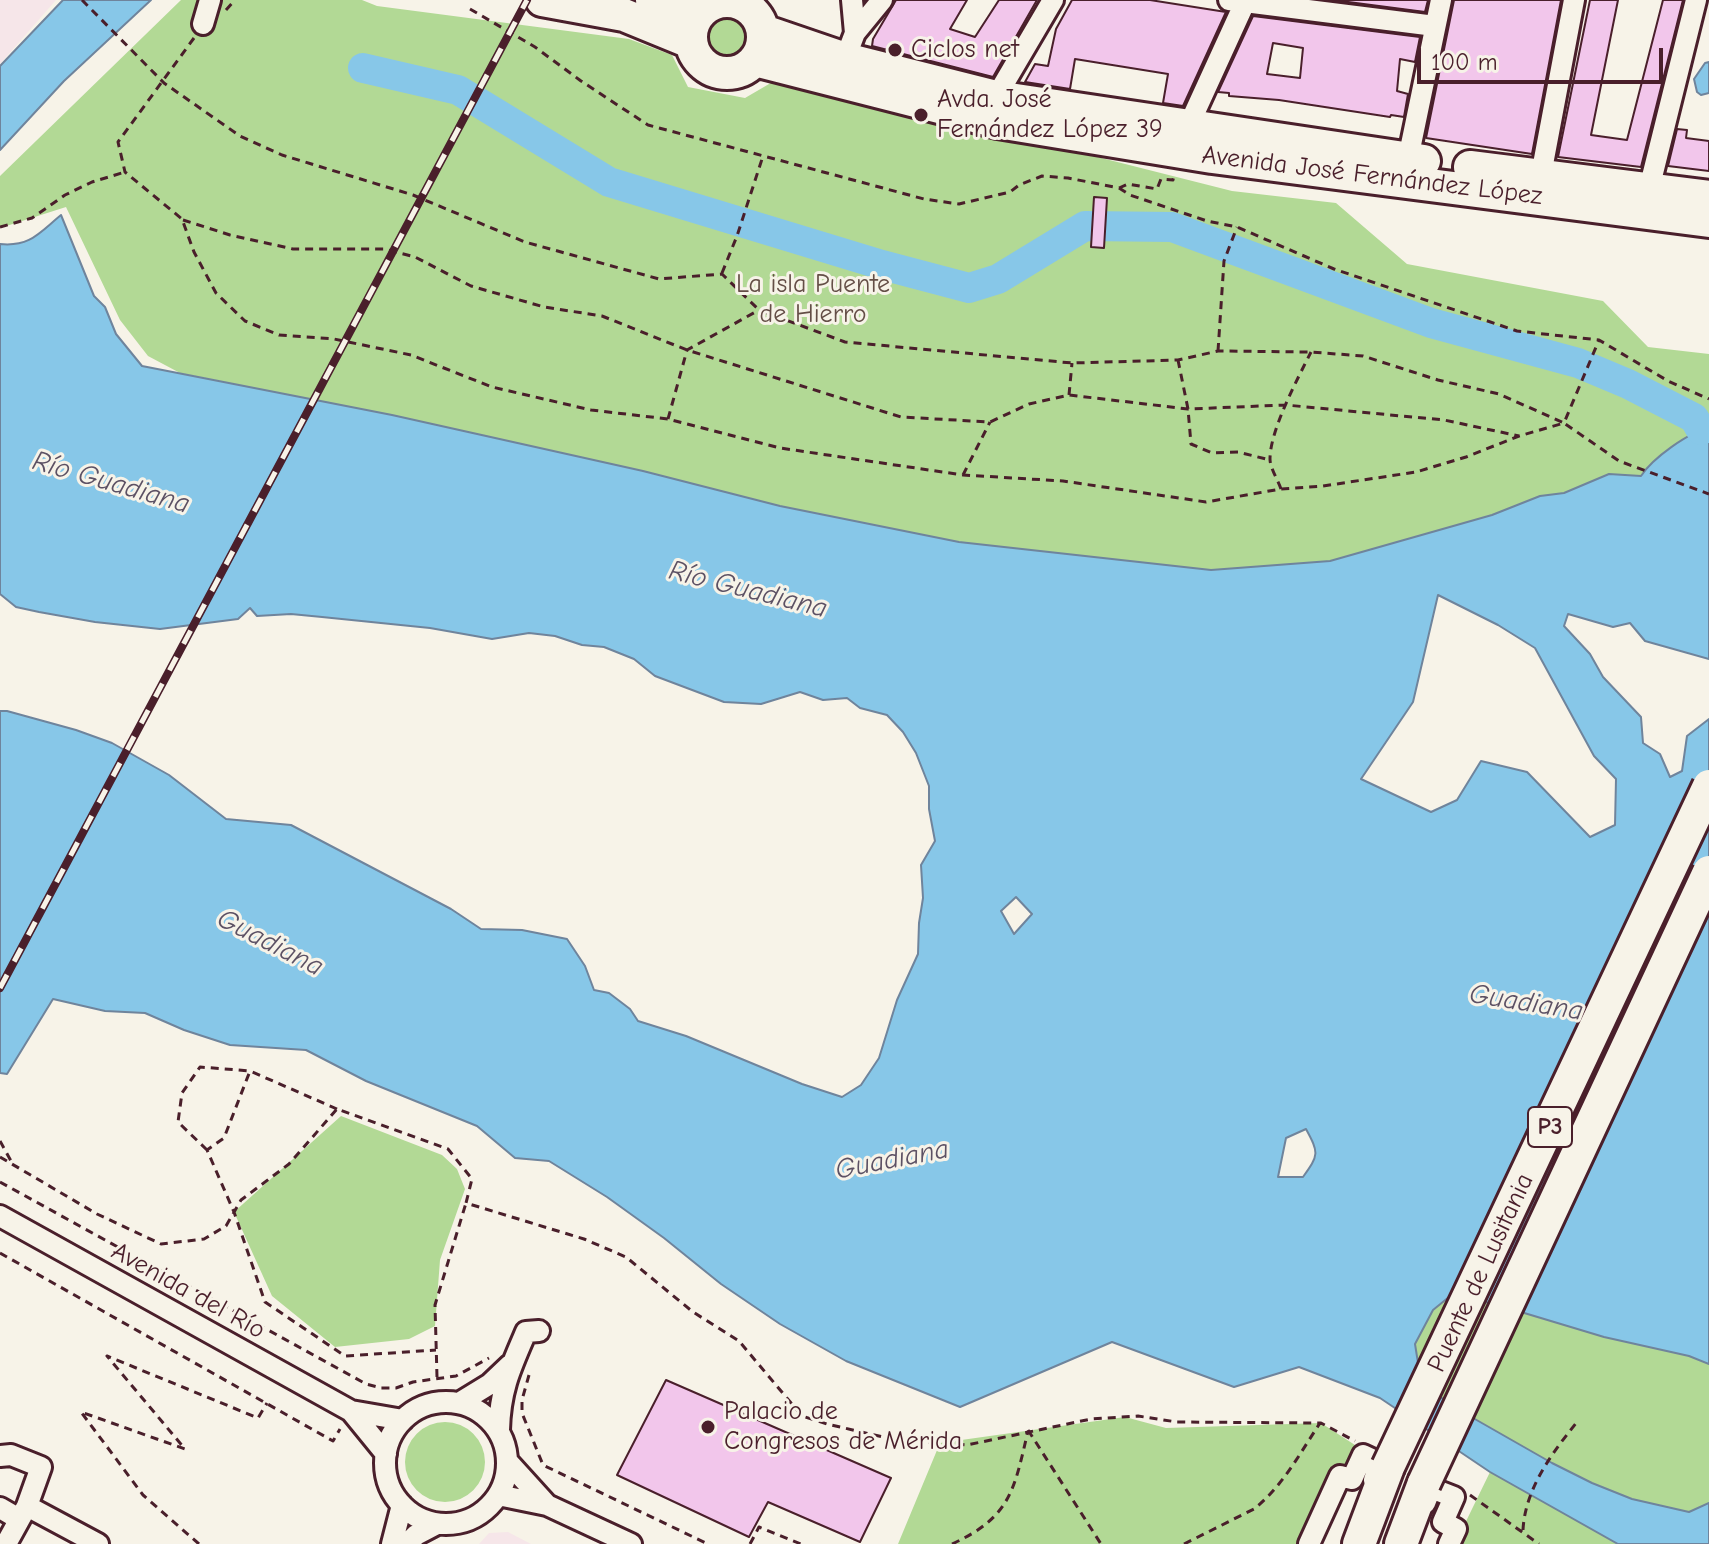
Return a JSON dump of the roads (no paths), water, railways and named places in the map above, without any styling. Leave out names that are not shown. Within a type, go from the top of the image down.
[{"type":"main road","points":[[542,0],[624,15],[730,19]]},
{"type":"main road","points":[[652,0],[730,19]]},
{"type":"main road","name":"Avenida José Fernández López","points":[[730,19],[850,46],[996,97],[1408,159],[1709,197]]},
{"type":"main road","name":"Avenida José Fernández López","points":[[730,19],[998,122],[1212,157],[1709,221]]},
{"type":"main road","name":"Puente de Lusitania","points":[[1359,1544],[1388,1467],[1709,786]]},
{"type":"main road","name":"Puente de Lusitania","points":[[1401,1544],[1424,1483],[1709,872]]},
{"type":"street","points":[[203,24],[210,0]]},
{"type":"street","points":[[850,46],[852,0]]},
{"type":"street","points":[[850,46],[882,0]]},
{"type":"street","points":[[996,97],[1053,0]]},
{"type":"street","points":[[1408,159],[1441,0]]},
{"type":"street","points":[[1541,175],[1574,0]]},
{"type":"street","points":[[1649,189],[1696,0]]},
{"type":"street","points":[[1188,127],[1240,1],[1435,26]]},
{"type":"street","name":"Avenida del Río","points":[[0,1216],[351,1411],[403,1420]]},
{"type":"street","points":[[499,1430],[482,1413],[459,1403],[439,1402],[419,1408],[403,1420],[391,1436],[386,1454],[386,1472],[391,1490],[402,1505],[418,1517],[437,1524],[452,1524],[478,1515],[498,1495],[506,1479],[508,1462],[499,1430],[500,1399],[526,1332],[539,1331]]},
{"type":"street","points":[[459,1403],[490,1384],[513,1362]]},
{"type":"street","name":"Avenida del Río","points":[[351,1411],[386,1454]]},
{"type":"street","points":[[0,1456],[11,1455],[41,1467],[6,1544]]},
{"type":"street","points":[[1309,1544],[1340,1476],[1352,1479],[1363,1455],[1380,1463],[1349,1544]]},
{"type":"street","points":[[508,1462],[547,1505]]},
{"type":"street","points":[[1368,1544],[1397,1477],[1415,1485],[1389,1544]]},
{"type":"street","points":[[1409,1544],[1431,1488],[1454,1497],[1443,1522],[1456,1529],[1449,1544]]},
{"type":"street","points":[[498,1495],[547,1505],[631,1544]]},
{"type":"street","points":[[392,1544],[402,1505]]},
{"type":"street","points":[[0,1508],[23,1512],[98,1544]]},
{"type":"street","points":[[407,1544],[437,1524]]},
{"type":"water","points":[[63,0],[151,0],[64,81],[0,150],[0,66]]},
{"type":"water","points":[[1709,62],[1709,93],[1701,95],[1697,92],[1694,79]]},
{"type":"water","points":[[61,215],[94,296],[105,307],[116,334],[142,366],[392,415],[643,471],[780,506],[959,542],[1211,570],[1330,561],[1492,515],[1540,496],[1564,493],[1609,474],[1641,476],[1672,447],[1691,435],[1709,429],[1709,659],[1645,641],[1630,623],[1613,627],[1568,614],[1564,626],[1590,654],[1603,677],[1641,717],[1643,743],[1660,754],[1670,777],[1682,771],[1687,736],[1709,719],[1709,1364],[1491,1303],[1449,1297],[1433,1310],[1415,1344],[1419,1369],[1445,1402],[1552,1463],[1632,1499],[1689,1512],[1709,1503],[1709,1544],[1618,1544],[1490,1472],[1380,1398],[1299,1367],[1234,1387],[1112,1342],[960,1407],[846,1361],[780,1324],[721,1284],[607,1197],[549,1161],[515,1158],[477,1126],[366,1081],[306,1050],[230,1045],[145,1013],[105,1011],[53,999],[7,1074],[0,1073],[0,711],[76,730],[112,743],[169,775],[226,819],[291,825],[451,909],[481,929],[522,930],[567,939],[585,966],[594,990],[609,993],[630,1009],[638,1021],[686,1036],[802,1084],[842,1097],[861,1085],[879,1058],[897,1000],[918,954],[923,898],[921,865],[935,841],[929,809],[929,786],[916,753],[903,732],[887,715],[860,708],[847,698],[823,700],[800,692],[761,704],[724,702],[655,676],[634,659],[604,647],[529,633],[492,639],[430,628],[322,617],[291,614],[257,616],[250,608],[238,619],[160,629],[95,622],[16,607],[0,594],[0,244],[27,241]],"holes":[[[1438,595],[1498,625],[1535,648],[1594,756],[1616,779],[1615,825],[1590,837],[1527,772],[1481,761],[1457,800],[1431,812],[1361,779],[1413,702]],[[1016,897],[1032,914],[1014,934],[1001,911]],[[1306,1129],[1313,1144],[1314,1158],[1303,1177],[1278,1177],[1286,1138]]]},
{"type":"waterway","points":[[363,68],[458,90],[609,182],[882,265],[969,288],[998,279],[1085,226],[1172,227],[1431,323],[1578,363],[1628,384],[1694,418],[1701,430]]},
{"type":"railway","points":[[0,988],[527,0]]},
{"type":"place","name":"Ciclos net","points":[[895,50]]},
{"type":"place","name":"Avda. José Fernández López 39","points":[[921,115]]},
{"type":"place","name":"Palacio de Congresos de Mérida","points":[[708,1427]]},
{"type":"park label","name":"La isla Puente de Hierro","points":[[813,300]]},
{"type":"water label","name":"Río Guadiana","points":[[111,483]]},
{"type":"water label","name":"Río Guadiana","points":[[748,590]]},
{"type":"water label","name":"Guadiana","points":[[270,943]]},
{"type":"water label","name":"Guadiana","points":[[1526,1003]]},
{"type":"water label","name":"Guadiana","points":[[892,1160]]}]
